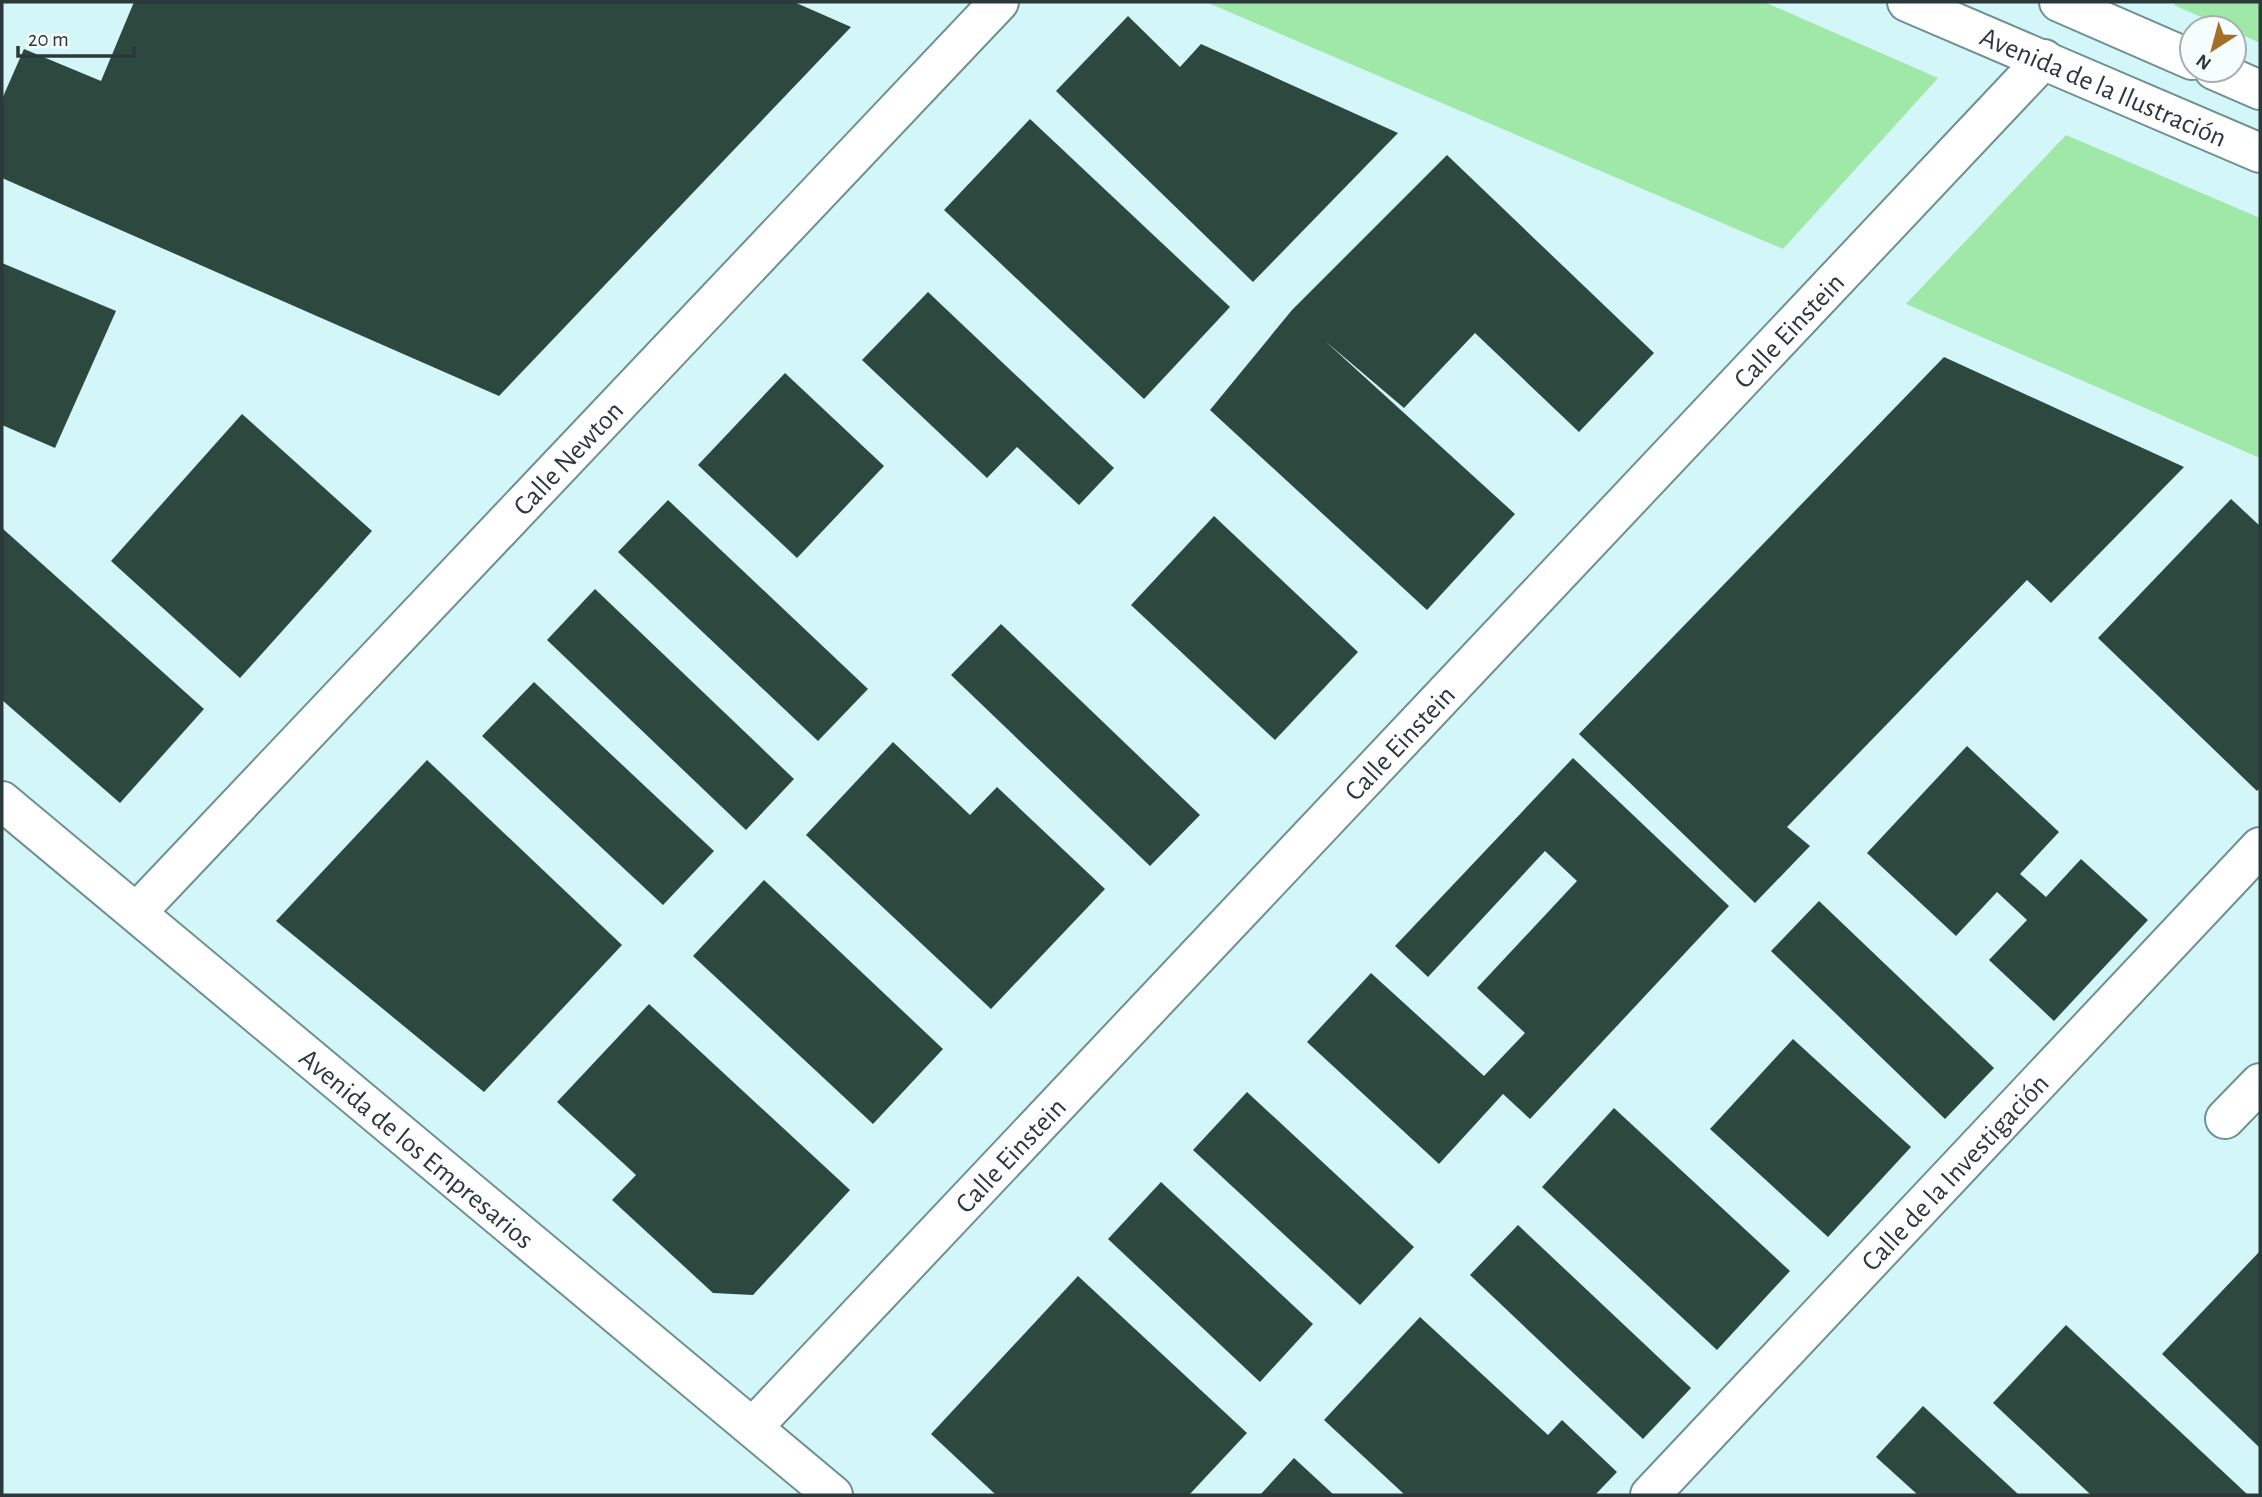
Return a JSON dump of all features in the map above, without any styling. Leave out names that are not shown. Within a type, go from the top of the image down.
[{"type":"street","name":"Calle Newton","points":[[137,912],[999,2]]},
{"type":"street","name":"Avenida de la Ilustración","points":[[1907,2],[2260,153]]},
{"type":"street","name":"Avenida de la Ilustración","points":[[2078,5],[2178,53]]},
{"type":"street","name":"Calle Einstein","points":[[754,1426],[2044,59]]},
{"type":"street","name":"Avenida de los Empresarios","points":[[2,801],[754,1426],[833,1495]]},
{"type":"street","name":"Calle de la Investigación","points":[[1650,1495],[2259,852]]},
{"type":"street","points":[[2225,1119],[2260,1083]]},
{"type":"green space","points":[[1206,2],[1764,2],[1938,78],[1783,249]]},
{"type":"green space","points":[[2177,2],[2260,2],[2260,43],[2248,37],[2248,14],[2194,14],[2174,5]]},
{"type":"green space","points":[[2066,135],[2260,218],[2260,458],[1906,304]]},
{"type":"building","points":[[134,2],[794,2],[851,27],[499,396],[2,178],[2,99],[24,49],[101,81]]},
{"type":"building","points":[[1128,16],[1180,67],[1201,44],[1398,133],[1253,282],[1056,91]]},
{"type":"building","points":[[1030,119],[1230,307],[1144,399],[944,210]]},
{"type":"building","points":[[1447,155],[1654,353],[1579,432],[1475,333],[1404,408],[1325,341],[1515,514],[1427,610],[1210,410],[1292,310]]},
{"type":"building","points":[[2,263],[116,311],[55,448],[2,425]]},
{"type":"building","points":[[928,292],[1114,468],[1079,505],[1017,447],[987,478],[862,360]]},
{"type":"building","points":[[1944,357],[2184,467],[2051,603],[2027,580],[1787,827],[1810,846],[1755,903],[1579,734]]},
{"type":"building","points":[[785,373],[884,466],[797,558],[698,465]]},
{"type":"building","points":[[242,414],[372,531],[240,678],[111,561]]},
{"type":"building","points":[[2231,499],[2260,526],[2260,788],[2257,791],[2098,638]]},
{"type":"building","points":[[668,500],[868,689],[818,741],[618,552]]},
{"type":"building","points":[[1214,516],[1358,652],[1275,740],[1131,605]]},
{"type":"building","points":[[2,528],[204,709],[120,803],[2,700]]},
{"type":"building","points":[[595,589],[794,779],[746,830],[547,640]]},
{"type":"building","points":[[1001,624],[1200,815],[1150,866],[951,675]]},
{"type":"building","points":[[534,682],[714,851],[663,905],[482,736]]},
{"type":"building","points":[[893,742],[970,815],[997,787],[1105,889],[991,1009],[806,835]]},
{"type":"building","points":[[1967,746],[2059,832],[2020,874],[2046,897],[2081,859],[2148,920],[2054,1021],[1989,960],[2027,920],[1997,892],[1956,936],[1867,853]]},
{"type":"building","points":[[1573,758],[1729,906],[1530,1119],[1503,1094],[1439,1164],[1307,1042],[1371,973],[1484,1076],[1525,1033],[1477,988],[1577,881],[1545,851],[1428,977],[1395,946]]},
{"type":"building","points":[[427,760],[622,945],[484,1092],[276,921]]},
{"type":"building","points":[[764,880],[943,1049],[873,1124],[693,956]]},
{"type":"building","points":[[1819,901],[1994,1068],[1945,1119],[1771,951]]},
{"type":"building","points":[[649,1004],[850,1190],[753,1295],[713,1293],[612,1200],[636,1175],[557,1102]]},
{"type":"building","points":[[1793,1039],[1911,1147],[1828,1237],[1710,1129]]},
{"type":"building","points":[[1247,1092],[1414,1247],[1360,1305],[1193,1150]]},
{"type":"building","points":[[1614,1108],[1790,1271],[1717,1350],[1542,1187]]},
{"type":"building","points":[[1161,1182],[1313,1324],[1260,1382],[1108,1239]]},
{"type":"building","points":[[1518,1225],[1691,1388],[1643,1439],[1470,1275]]},
{"type":"building","points":[[2260,1251],[2260,1448],[2162,1354]]},
{"type":"building","points":[[1078,1276],[1247,1433],[1189,1495],[996,1495],[931,1434]]},
{"type":"building","points":[[1420,1317],[1548,1435],[1562,1420],[1617,1472],[1595,1495],[1405,1495],[1324,1420]]},
{"type":"building","points":[[2066,1325],[2248,1495],[2091,1495],[1993,1403]]},
{"type":"building","points":[[1923,1406],[2019,1495],[1918,1495],[1876,1457]]},
{"type":"building","points":[[1294,1458],[1334,1495],[1260,1495]]}]
